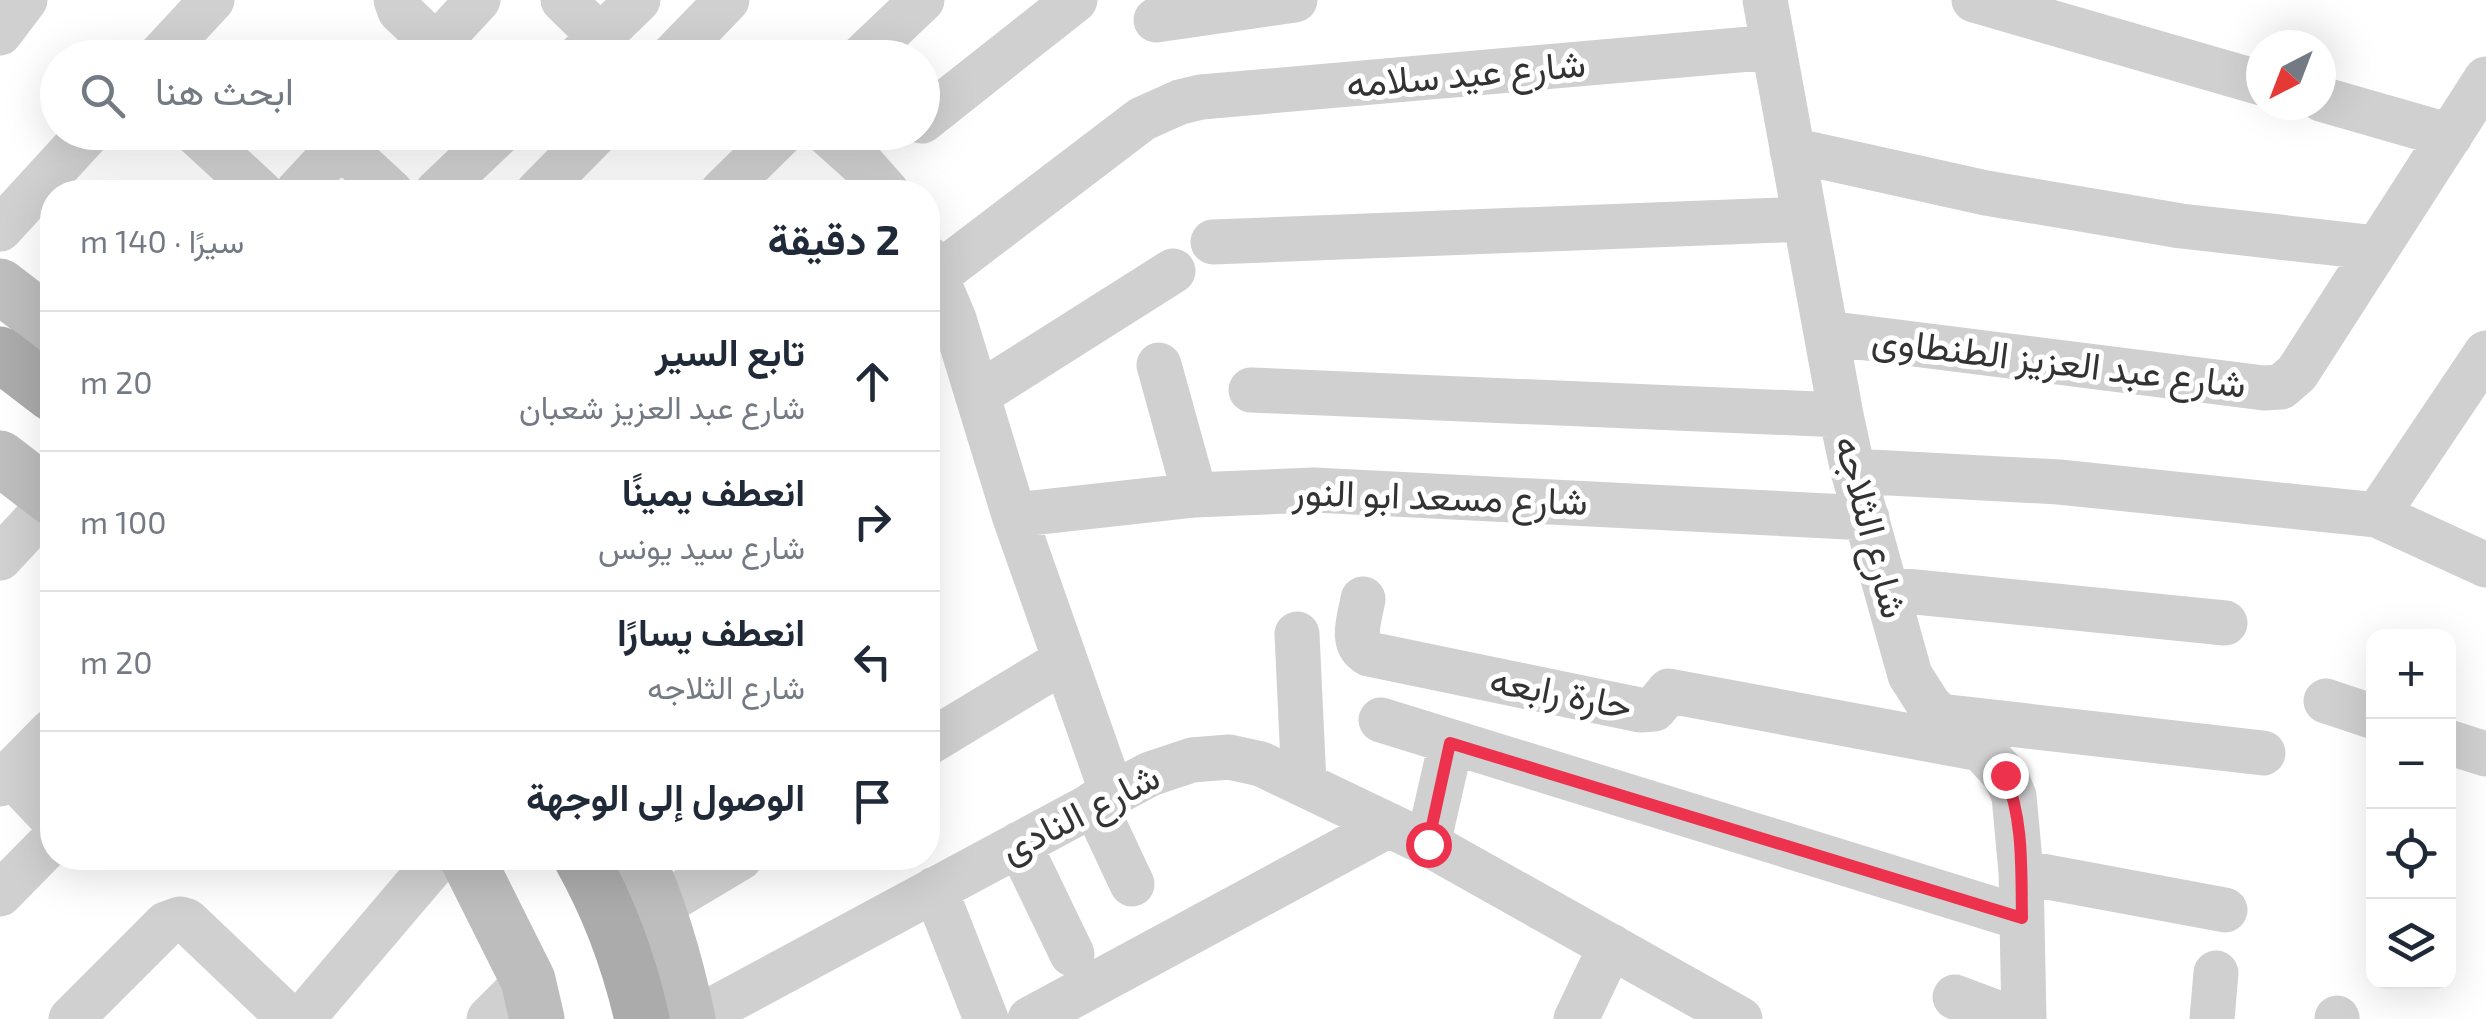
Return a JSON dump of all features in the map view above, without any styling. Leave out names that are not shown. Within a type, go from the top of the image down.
[{"type":"main road","points":[[0,327],[40,358]]},
{"type":"main road","points":[[0,354],[40,385]]},
{"type":"main road","points":[[562,870],[582,908],[616,1019]]},
{"type":"main road","points":[[588,870],[614,928],[642,1019]]},
{"type":"street","points":[[0,33],[26,0]]},
{"type":"street","points":[[175,40],[212,0]]},
{"type":"street","points":[[396,0],[422,40]]},
{"type":"street","points":[[440,40],[478,0]]},
{"type":"street","points":[[563,0],[585,40]]},
{"type":"street","points":[[596,40],[638,0]]},
{"type":"street","points":[[688,40],[727,0]]},
{"type":"street","points":[[881,40],[922,0]]},
{"type":"street","points":[[940,107],[1074,0]]},
{"type":"street","points":[[1156,20],[1295,0]]},
{"type":"street","name":"شارع الثلاجه","points":[[1764,0],[1853,472],[1910,675],[1940,716],[1982,750],[2005,775],[2014,796],[2021,872],[2024,1019]]},
{"type":"street","points":[[1974,0],[2246,78]]},
{"type":"street","name":"شارع عيد سلامه","points":[[940,260],[1142,118],[1201,97],[1773,47]]},
{"type":"street","name":"شارع عبد العزيز الطنطاوى","points":[[1826,333],[2281,387],[2297,372],[2486,79]]},
{"type":"street","points":[[2336,104],[2450,136]]},
{"type":"street","points":[[45,180],[72,150]]},
{"type":"street","points":[[214,150],[247,180]]},
{"type":"street","points":[[308,180],[337,150]]},
{"type":"street","points":[[356,150],[380,180]]},
{"type":"street","points":[[450,180],[481,150]]},
{"type":"street","points":[[550,180],[579,150]]},
{"type":"street","points":[[734,180],[765,150]]},
{"type":"street","points":[[845,150],[876,180],[896,150]]},
{"type":"street","points":[[1792,150],[2025,200],[2181,226],[2377,248]]},
{"type":"street","points":[[0,229],[40,185]]},
{"type":"street","points":[[1213,242],[1805,219]]},
{"type":"street","points":[[977,395],[1173,271]]},
{"type":"street","points":[[0,286],[40,317]]},
{"type":"street","points":[[941,331],[977,395],[1014,515],[1066,660],[1103,798],[1132,884]]},
{"type":"street","points":[[1159,365],[1196,495]]},
{"type":"street","points":[[2376,515],[2482,366]]},
{"type":"street","points":[[1251,390],[1841,416]]},
{"type":"street","points":[[0,458],[40,490]]},
{"type":"street","points":[[1853,472],[2059,482],[2376,515],[2486,566]]},
{"type":"street","name":"شارع مسعد ابو النور","points":[[1014,515],[1196,495],[1314,490],[1866,518]]},
{"type":"street","points":[[0,558],[40,513]]},
{"type":"street","points":[[1886,589],[2224,623]]},
{"type":"street","name":"حارة رابعه","points":[[1363,600],[1357,641],[1360,649],[1369,654],[1640,710],[1654,709],[1669,691],[1982,750]]},
{"type":"street","points":[[1297,634],[1304,784]]},
{"type":"street","points":[[940,737],[1066,660]]},
{"type":"street","points":[[2326,701],[2366,714]]},
{"type":"street","points":[[1940,716],[2263,753]]},
{"type":"street","points":[[1381,720],[2022,918]]},
{"type":"street","points":[[40,743],[5,779],[40,808]]},
{"type":"street","points":[[1030,1019],[1408,834],[1450,743]]},
{"type":"street","points":[[2456,745],[2486,754]]},
{"type":"street","name":"شارع النادى","points":[[692,1019],[1150,774],[1192,760],[1229,757],[1261,764],[1408,834],[1740,1019]]},
{"type":"street","points":[[1019,844],[1072,954]]},
{"type":"street","points":[[0,894],[40,853]]},
{"type":"street","points":[[302,1019],[429,870]]},
{"type":"street","points":[[472,870],[532,1000],[489,1019]]},
{"type":"street","points":[[642,870],[658,907],[692,1019]]},
{"type":"street","points":[[658,907],[720,870]]},
{"type":"street","points":[[2021,872],[2225,910]]},
{"type":"street","points":[[935,889],[986,1019]]},
{"type":"street","points":[[71,1019],[166,924],[180,919],[187,921],[290,1019]]},
{"type":"street","points":[[1576,1019],[1611,946]]},
{"type":"street","points":[[2212,1019],[2216,974]]},
{"type":"street","points":[[1955,996],[2014,1019]]},
{"type":"route","points":[[1428,844],[1450,743],[2022,918],[2018,824],[2014,796],[2005,775]]}]
